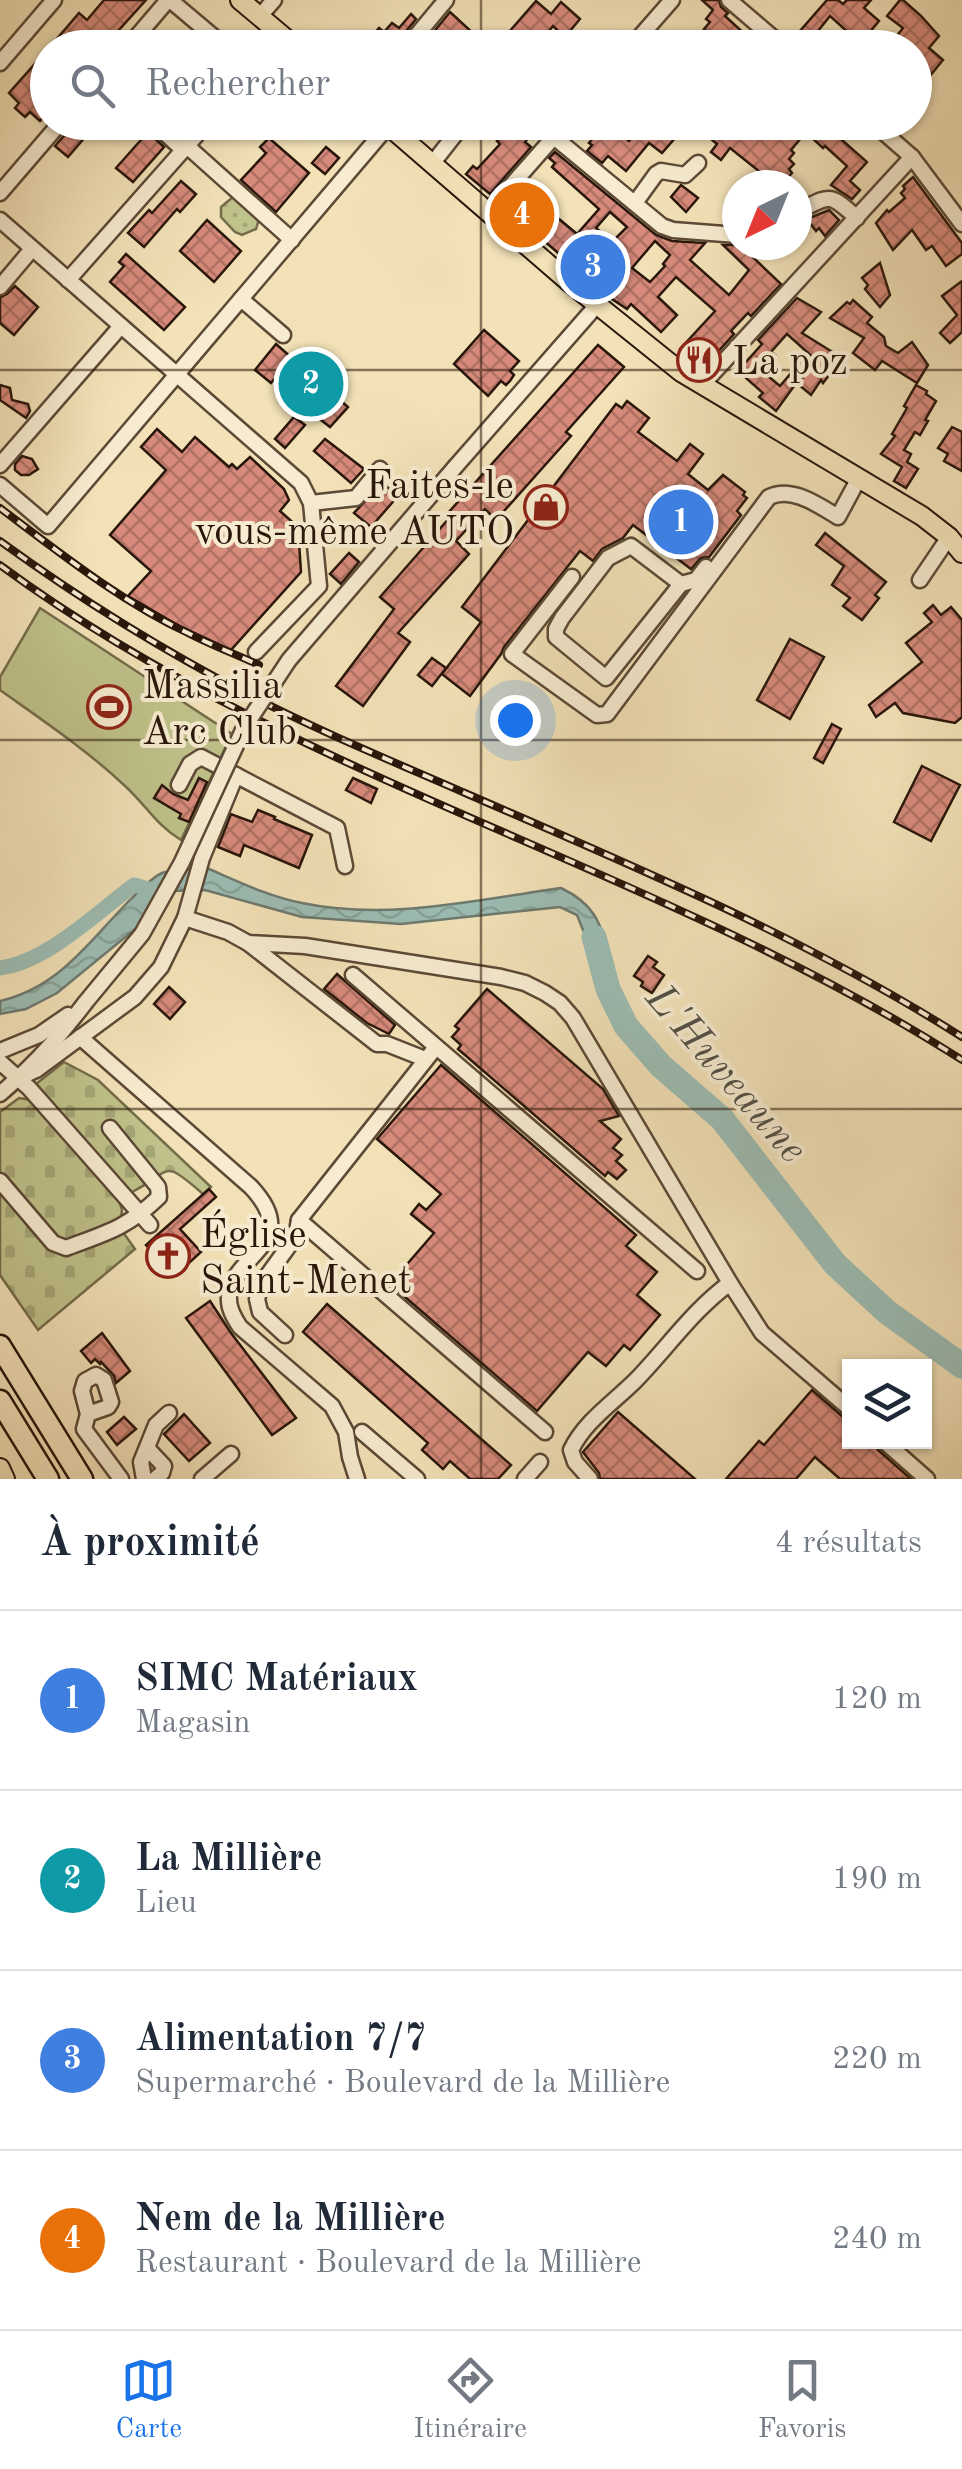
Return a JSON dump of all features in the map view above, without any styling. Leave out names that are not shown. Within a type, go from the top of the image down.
[{"type":"highway","points":[[0,1346],[82,1479]]},
{"type":"highway","points":[[0,1401],[48,1479]]},
{"type":"main road","points":[[240,0],[276,30]]},
{"type":"main road","points":[[404,140],[668,362],[922,516],[962,553]]},
{"type":"main road","points":[[0,1468],[5,1479]]},
{"type":"street","points":[[0,63],[54,0]]},
{"type":"street","points":[[142,30],[169,0],[205,30]]},
{"type":"street","points":[[260,16],[274,0]]},
{"type":"street","points":[[421,30],[446,0]]},
{"type":"street","points":[[646,30],[672,0]]},
{"type":"street","points":[[729,0],[764,30]]},
{"type":"street","points":[[0,193],[46,140]]},
{"type":"street","points":[[175,140],[292,240]]},
{"type":"street","points":[[68,280],[192,140]]},
{"type":"street","points":[[0,485],[48,526],[373,140]]},
{"type":"street","points":[[432,164],[451,140]]},
{"type":"street","points":[[488,212],[551,140]]},
{"type":"street","points":[[558,140],[662,226],[722,234]]},
{"type":"street","points":[[893,140],[912,157],[962,224]]},
{"type":"street","points":[[702,384],[912,157]]},
{"type":"street","points":[[635,203],[656,174],[661,171],[685,175],[698,163]]},
{"type":"street","points":[[812,205],[826,198],[836,199],[857,218]]},
{"type":"street","points":[[0,220],[301,483],[311,503],[320,586],[256,652]]},
{"type":"street","points":[[0,287],[32,249]]},
{"type":"street","points":[[241,300],[283,335]]},
{"type":"street","points":[[0,1094],[19,1078],[142,934],[182,862],[244,728],[289,660],[597,306]]},
{"type":"street","points":[[0,464],[121,326]]},
{"type":"street","points":[[311,503],[356,498],[380,468]]},
{"type":"street","points":[[572,577],[512,654],[598,716],[607,714],[769,497],[778,492],[792,494],[838,517],[859,478]]},
{"type":"street","points":[[681,584],[631,546],[608,558],[562,618],[556,637],[606,678],[681,584],[696,580],[735,528],[751,521]]},
{"type":"street","points":[[920,580],[950,538]]},
{"type":"street","points":[[179,784],[190,764],[201,756],[337,828],[345,866]]},
{"type":"street","points":[[19,1078],[36,1070],[135,997],[161,967],[185,918],[201,864],[236,775]]},
{"type":"street","points":[[185,918],[248,943],[377,1044],[426,1059]]},
{"type":"street","points":[[248,943],[306,946],[501,977],[525,983],[560,1003],[573,1018],[762,1333],[842,1402]]},
{"type":"street","points":[[353,975],[698,1271]]},
{"type":"street","points":[[0,1051],[39,1035],[85,1003]]},
{"type":"street","points":[[80,1038],[264,1202],[269,1218],[266,1243],[232,1282],[228,1298],[232,1314],[240,1327],[332,1406],[346,1432],[357,1479]]},
{"type":"street","points":[[285,1335],[260,1312],[256,1298],[262,1283],[296,1236],[299,1220],[436,1047]]},
{"type":"street","points":[[0,1062],[19,1078],[146,1220]]},
{"type":"street","points":[[0,1180],[53,1242],[66,1248],[146,1220],[158,1197],[158,1186],[110,1128]]},
{"type":"street","points":[[299,1220],[544,1432]]},
{"type":"street","points":[[590,1479],[575,1462],[572,1450],[576,1440],[706,1300],[730,1283]]},
{"type":"street","points":[[144,1479],[141,1462],[156,1425],[169,1413]]},
{"type":"street","points":[[88,1414],[84,1429],[121,1479]]},
{"type":"street","points":[[362,1432],[417,1479]]},
{"type":"street","points":[[148,1449],[164,1466],[156,1479]]},
{"type":"street","points":[[894,1449],[924,1476]]},
{"type":"street","points":[[202,1479],[232,1454]]},
{"type":"street","points":[[525,1479],[540,1462]]},
{"type":"green space","points":[[233,197],[259,219],[256,229],[242,235],[221,217],[221,207]]},
{"type":"green space","name":"Massilia Arc Club","points":[[40,608],[232,734],[181,840],[95,760],[0,690],[0,677]]},
{"type":"green space","points":[[64,1062],[98,1080],[211,1187],[203,1194],[180,1175],[167,1171],[132,1192],[127,1189],[36,1084]]},
{"type":"green space","points":[[19,1098],[31,1100],[119,1200],[120,1228],[135,1249],[38,1330],[0,1275],[0,1112]]},
{"type":"water","points":[[209,869],[290,900],[367,910],[432,907],[561,888],[591,911],[613,965],[592,971],[577,915],[560,907],[401,924],[302,917],[205,890],[172,891],[140,925],[57,993],[26,1009],[0,1014],[0,1001],[56,975],[158,875]]},
{"type":"building","points":[[104,0],[146,0],[119,30],[64,30],[79,13],[87,20]]},
{"type":"building","points":[[702,0],[719,0],[728,13],[725,16],[740,30],[705,30],[710,22],[706,19],[713,10]]},
{"type":"building","points":[[827,0],[843,4],[847,0],[871,0],[864,8],[879,21],[872,30],[846,30],[830,16],[819,30],[801,30]]},
{"type":"building","points":[[903,0],[939,36],[932,44],[932,30],[901,30],[887,16]]},
{"type":"building","points":[[536,1],[551,14],[561,2],[580,19],[571,30],[553,26],[550,30],[511,30]]},
{"type":"building","points":[[450,12],[470,30],[435,30]]},
{"type":"building","points":[[411,14],[416,19],[407,30],[386,30],[392,23],[399,28]]},
{"type":"building","points":[[932,51],[943,60],[932,73]]},
{"type":"building","points":[[30,69],[30,112],[25,117],[15,108],[19,103],[9,93]]},
{"type":"building","points":[[60,140],[83,140],[68,157],[55,146]]},
{"type":"building","points":[[141,140],[157,140],[164,147],[133,182],[116,168]]},
{"type":"building","points":[[271,140],[309,173],[276,212],[241,180],[266,153],[260,147]]},
{"type":"building","points":[[527,140],[531,147],[490,194],[466,174],[473,166],[477,169],[500,144],[497,141]]},
{"type":"building","points":[[591,140],[673,140],[662,153],[649,143],[626,171],[608,156],[602,163],[587,151]]},
{"type":"building","points":[[712,140],[799,140],[791,150],[794,153],[789,159],[794,164],[790,170],[758,170],[730,148],[721,160],[711,152],[717,144]]},
{"type":"building","points":[[814,140],[842,140],[867,162],[850,181],[860,190],[852,199],[831,185],[847,166]]},
{"type":"building","points":[[326,147],[339,158],[325,174],[312,163]]},
{"type":"building","points":[[555,152],[656,235],[672,241],[705,243],[690,260],[729,295],[749,270],[739,260],[756,260],[781,284],[731,331],[734,334],[704,367],[680,349],[715,311],[676,277],[658,297],[677,315],[661,332],[631,304],[627,309],[612,299],[536,234],[530,222],[509,205],[526,185],[531,189],[528,193],[577,234],[599,209],[552,167],[555,163],[549,158]],"holes":[[[610,212],[627,227],[612,242],[596,228]],[[655,241],[670,255],[650,282],[632,268]]]},
{"type":"building","points":[[913,177],[962,243],[962,254],[946,266],[932,246],[926,250],[912,230],[893,250],[876,223],[905,198],[901,193],[903,186]]},
{"type":"building","points":[[181,181],[196,194],[180,212],[177,209],[144,247],[128,233]]},
{"type":"building","points":[[681,185],[698,198],[686,212],[671,197]]},
{"type":"building","points":[[829,210],[839,220],[825,236],[812,226],[812,217]]},
{"type":"building","points":[[207,220],[241,251],[214,282],[180,251]]},
{"type":"building","points":[[126,254],[185,307],[164,330],[110,282],[124,266],[119,262]]},
{"type":"building","points":[[880,263],[890,295],[880,307],[865,289],[868,285],[862,278]]},
{"type":"building","points":[[962,281],[962,332],[950,343],[940,333],[957,315],[942,296]]},
{"type":"building","points":[[15,286],[38,307],[14,335],[0,323],[0,297]]},
{"type":"building","points":[[797,298],[821,312],[802,333],[842,358],[811,395],[798,384],[816,360],[787,334],[771,352],[775,355],[762,371],[780,386],[803,359],[810,364],[776,411],[738,371],[762,344],[758,340]]},
{"type":"building","points":[[853,300],[872,317],[867,323],[884,337],[886,346],[898,353],[912,342],[928,365],[917,383],[882,361],[875,370],[853,353],[864,338],[830,318]]},
{"type":"building","points":[[484,330],[519,361],[510,371],[514,375],[510,381],[506,385],[501,381],[488,396],[454,364]]},
{"type":"building","points":[[276,344],[348,407],[330,427],[307,409],[315,400],[281,371],[271,383],[255,370]]},
{"type":"building","points":[[598,345],[624,367],[566,432],[571,436],[496,520],[485,509],[456,541],[469,554],[398,633],[410,642],[363,706],[336,686],[394,609],[380,597],[451,516],[448,513]]},
{"type":"building","points":[[0,385],[10,388],[12,400],[28,404],[26,418],[0,400]]},
{"type":"building","points":[[916,385],[936,401],[920,435],[915,432],[904,450],[911,454],[907,462],[918,469],[906,488],[894,481],[902,467],[881,454],[895,436],[892,434]]},
{"type":"building","points":[[627,401],[649,418],[638,432],[677,461],[690,444],[703,454],[688,474],[708,490],[723,475],[745,492],[747,498],[737,511],[741,515],[709,557],[701,558],[691,569],[633,525],[593,561],[580,551],[470,696],[442,674],[481,622],[462,607],[616,404],[622,408]]},
{"type":"building","points":[[294,417],[305,425],[285,448],[275,439]]},
{"type":"building","points":[[952,427],[962,432],[962,471],[944,461],[948,454],[938,448]]},
{"type":"building","points":[[157,429],[182,452],[195,437],[229,467],[232,464],[237,469],[250,457],[284,489],[289,500],[280,511],[298,527],[301,572],[231,650],[128,596],[151,571],[110,535],[166,470],[141,447]]},
{"type":"building","points":[[325,439],[364,469],[351,483],[314,451]]},
{"type":"building","points":[[22,456],[32,459],[38,469],[21,475],[15,464]]},
{"type":"building","points":[[382,483],[398,496],[371,527],[354,513]]},
{"type":"building","points":[[825,533],[886,582],[862,620],[843,606],[850,598],[832,585],[844,566],[816,545]]},
{"type":"building","points":[[349,553],[359,562],[341,584],[330,574]]},
{"type":"building","points":[[933,605],[941,615],[951,607],[962,620],[962,717],[955,723],[903,713],[895,703],[876,717],[869,705],[922,662],[906,643],[932,622],[924,613]]},
{"type":"building","points":[[790,639],[824,657],[790,719],[757,700]]},
{"type":"building","points":[[432,658],[446,668],[432,686],[418,675]]},
{"type":"building","points":[[832,724],[841,729],[823,763],[814,758]]},
{"type":"building","points":[[922,766],[960,785],[931,841],[894,822]]},
{"type":"building","points":[[199,778],[207,782],[189,822],[154,798],[162,785],[188,800]]},
{"type":"building","points":[[353,778],[377,789],[371,803],[346,790]]},
{"type":"building","points":[[258,810],[312,835],[299,868],[244,845],[240,856],[218,847],[231,814],[252,822]]},
{"type":"building","points":[[648,956],[657,962],[653,967],[664,975],[652,993],[634,976]]},
{"type":"building","points":[[337,974],[395,1025],[389,1034],[367,1023],[324,989]]},
{"type":"building","points":[[169,987],[185,1002],[170,1019],[154,1004]]},
{"type":"building","points":[[487,989],[603,1089],[619,1116],[600,1121],[621,1139],[613,1148],[622,1155],[616,1161],[626,1170],[617,1179],[608,1172],[605,1176],[458,1049],[461,1045],[452,1037],[459,1029],[455,1026]]},
{"type":"building","points":[[441,1065],[636,1235],[626,1246],[657,1272],[637,1295],[660,1315],[630,1350],[624,1345],[606,1366],[588,1352],[537,1411],[390,1284],[434,1233],[411,1214],[419,1204],[426,1210],[441,1194],[377,1139]]},
{"type":"building","points":[[209,1189],[216,1197],[180,1229],[201,1252],[178,1273],[171,1266],[166,1270],[146,1245]]},
{"type":"building","points":[[210,1301],[296,1418],[272,1435],[186,1318]]},
{"type":"building","points":[[327,1304],[511,1465],[498,1479],[470,1479],[450,1461],[443,1469],[422,1450],[428,1443],[303,1332]]},
{"type":"building","points":[[102,1333],[130,1371],[116,1383],[101,1362],[95,1359],[91,1363],[81,1351]]},
{"type":"building","points":[[812,1390],[842,1416],[842,1449],[878,1449],[911,1479],[840,1479],[815,1457],[796,1479],[726,1479],[759,1441],[764,1445]]},
{"type":"building","points":[[618,1412],[695,1479],[600,1479],[583,1452]]},
{"type":"building","points":[[184,1414],[210,1443],[189,1461],[164,1434]]},
{"type":"building","points":[[124,1417],[136,1429],[117,1445],[107,1432]]},
{"type":"waterway","points":[[0,968],[18,964],[53,946],[134,885],[160,892]]},
{"type":"waterway","name":"L'Huveaune","points":[[594,937],[608,989],[626,1026],[661,1066],[722,1119],[835,1264],[887,1312],[962,1366]]},
{"type":"railway","points":[[0,508],[138,606],[259,665]]},
{"type":"railway","points":[[0,541],[123,623],[251,696],[719,906],[842,968],[962,1037]]},
{"type":"railway","points":[[0,565],[113,640],[231,706],[353,765],[724,931],[845,992],[962,1060]]},
{"type":"place","name":"Nem de la Millière","points":[[522,215]]},
{"type":"place","name":"Alimentation 7/7","points":[[593,267]]},
{"type":"place","name":"La poz","points":[[699,360]]},
{"type":"place","name":"La Millière","points":[[311,384]]},
{"type":"place","name":"Faites-le vous-même AUTO","points":[[546,507]]},
{"type":"place","name":"SIMC Matériaux","points":[[681,522]]},
{"type":"place","name":"Massilia Arc Club","points":[[109,707]]},
{"type":"place","name":"Église Saint-Menet","points":[[168,1256]]}]
